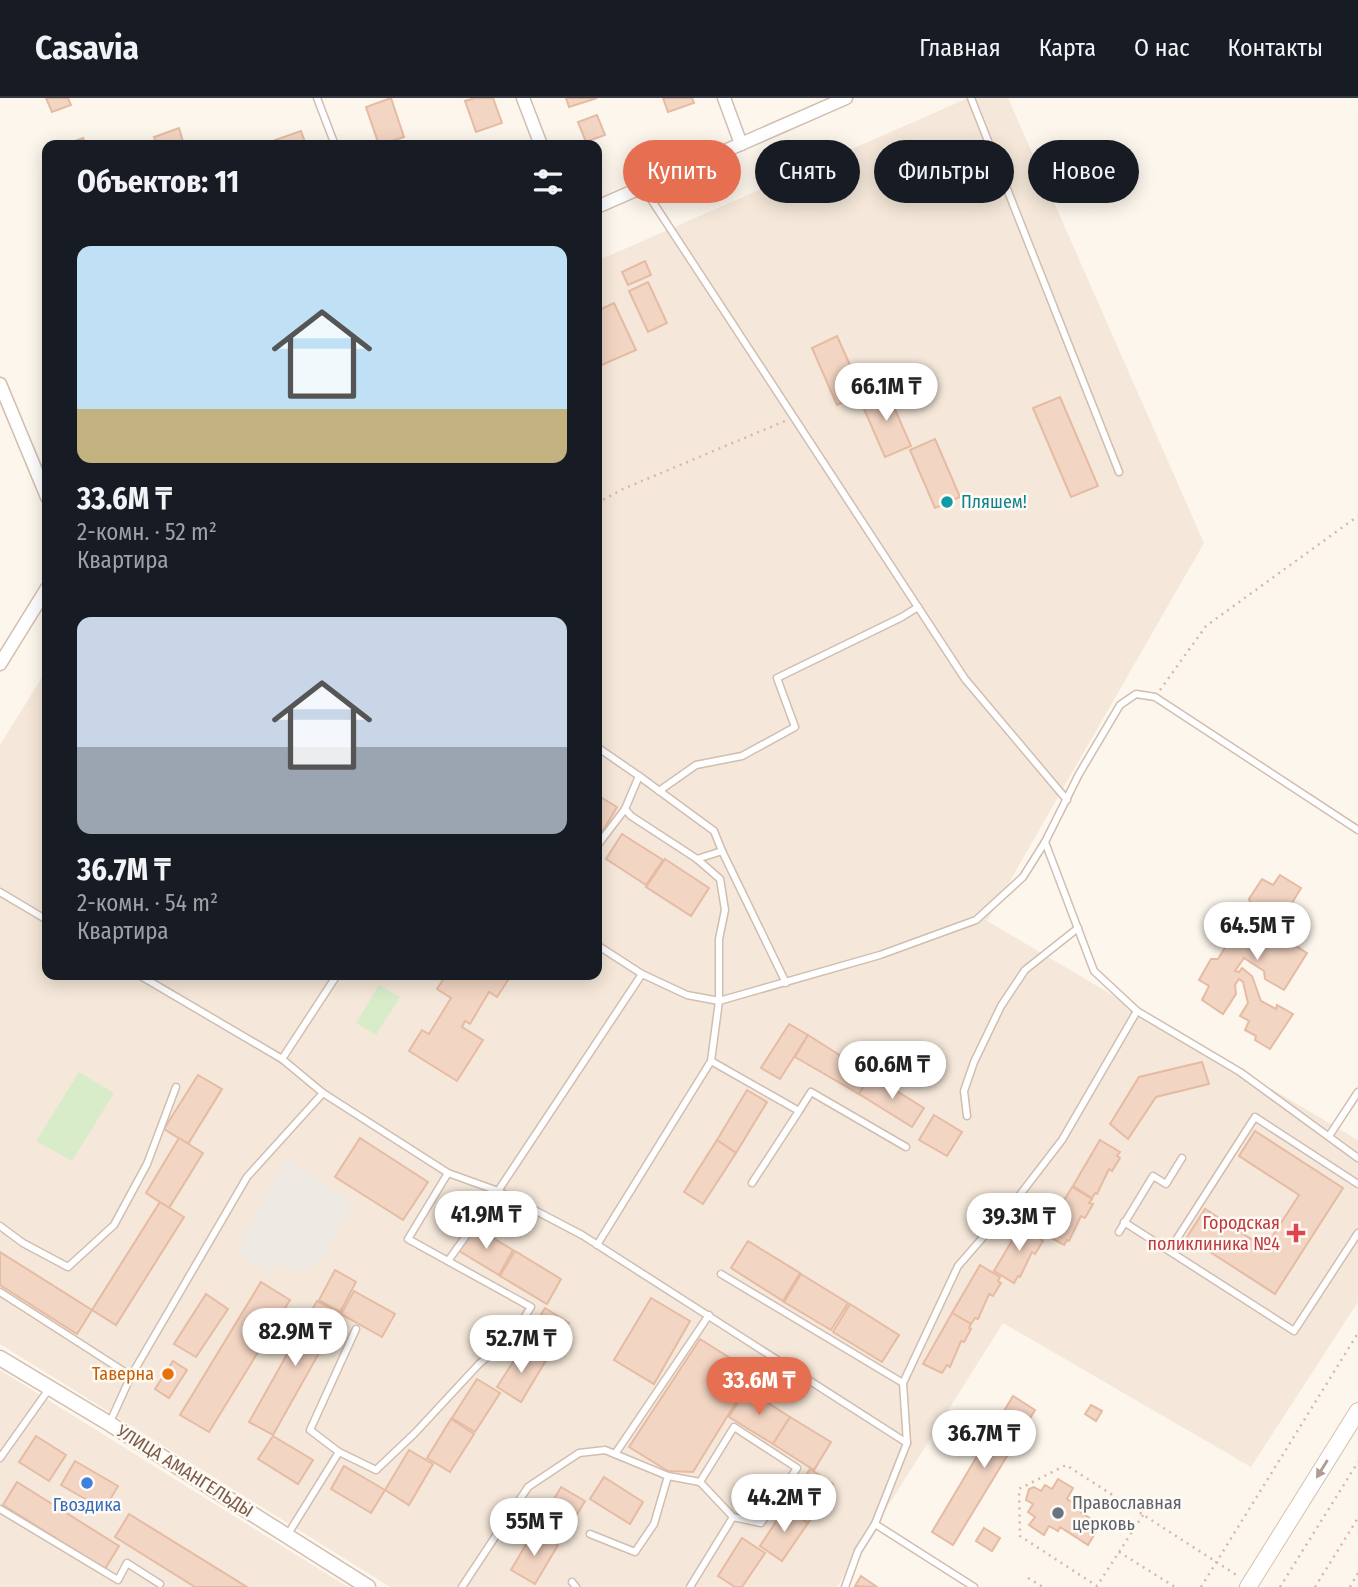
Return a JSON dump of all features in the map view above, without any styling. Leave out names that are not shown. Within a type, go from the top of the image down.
[{"type":"main road","points":[[1249,1586],[1358,1411]]},
{"type":"street","points":[[523,98],[539,140]]},
{"type":"street","points":[[724,98],[740,140]]},
{"type":"street","points":[[741,144],[846,98]]},
{"type":"street","points":[[602,205],[623,196]]},
{"type":"street","points":[[0,384],[42,485]]},
{"type":"street","points":[[0,664],[42,596]]},
{"type":"street","name":"УЛИЦА АМАНГЕЛЬДЫ","points":[[0,1358],[368,1587]]},
{"type":"lane","points":[[317,98],[333,140]]},
{"type":"lane","points":[[971,98],[1119,472]]},
{"type":"lane","points":[[654,203],[965,678],[1067,800]]},
{"type":"lane","points":[[659,791],[696,765],[742,756],[795,727],[777,678],[918,607]]},
{"type":"lane","points":[[602,948],[642,974],[687,995],[719,1001],[880,955],[976,920],[1023,877],[1120,705],[1136,694],[1155,697],[1358,830]]},
{"type":"lane","points":[[602,750],[714,831],[786,983]]},
{"type":"lane","points":[[602,839],[625,809],[639,776]]},
{"type":"lane","points":[[597,1245],[711,1061],[719,1001],[719,939],[724,910],[720,879],[697,859],[631,816],[625,809]]},
{"type":"lane","points":[[1045,842],[1094,971],[1137,1011],[1240,1072],[1358,1158]]},
{"type":"lane","points":[[697,859],[722,851]]},
{"type":"lane","points":[[0,892],[42,917]]},
{"type":"lane","points":[[967,1116],[964,1091],[974,1062],[1001,1006],[1025,970],[1078,928]]},
{"type":"lane","points":[[448,1261],[498,1191],[642,974]]},
{"type":"lane","points":[[148,980],[282,1059],[323,1093],[448,1173],[498,1191],[597,1245],[907,1443]]},
{"type":"lane","points":[[282,1059],[334,980]]},
{"type":"lane","points":[[845,1587],[858,1551],[875,1524],[907,1443],[903,1383],[958,1266],[1019,1196],[1062,1140],[1137,1011]]},
{"type":"lane","points":[[711,1061],[799,1111]]},
{"type":"lane","points":[[0,1226],[68,1267],[114,1225],[147,1164],[176,1087]]},
{"type":"lane","points":[[752,1183],[811,1092],[906,1147]]},
{"type":"lane","points":[[110,1424],[131,1376],[247,1177],[323,1093]]},
{"type":"lane","points":[[1329,1136],[1358,1093]]},
{"type":"lane","points":[[1169,1251],[1255,1117],[1358,1184]]},
{"type":"lane","points":[[1119,1232],[1153,1177],[1166,1184],[1182,1158]]},
{"type":"lane","points":[[356,1329],[310,1430],[339,1452],[376,1470],[415,1433],[478,1364],[513,1335],[531,1307],[408,1239],[448,1173]]},
{"type":"lane","points":[[1124,1222],[1294,1331],[1358,1233]]},
{"type":"lane","points":[[721,1274],[903,1383]]},
{"type":"lane","points":[[0,1292],[131,1376]]},
{"type":"lane","points":[[615,1454],[709,1315]]},
{"type":"lane","points":[[0,1458],[49,1389]]},
{"type":"lane","points":[[462,1587],[528,1487],[579,1453],[605,1450],[668,1476],[700,1482],[733,1517],[761,1523],[797,1468],[734,1427],[700,1482]]},
{"type":"lane","points":[[287,1536],[339,1452]]},
{"type":"lane","points":[[590,1534],[635,1552],[654,1524],[668,1476]]},
{"type":"lane","points":[[0,1508],[118,1580],[127,1563],[161,1586]]},
{"type":"lane","points":[[691,1587],[733,1517]]},
{"type":"lane","points":[[875,1524],[974,1587]]},
{"type":"path","points":[[602,500],[794,417]]},
{"type":"path","points":[[1155,697],[1206,626],[1358,516]]},
{"type":"path","points":[[1201,1587],[1358,1333]]},
{"type":"path","points":[[1280,1587],[1358,1462]]},
{"type":"path","points":[[1143,1515],[1097,1586],[1020,1536],[1019,1489],[1066,1465],[1217,1563],[1249,1586]]},
{"type":"path","points":[[1315,1587],[1358,1518]]},
{"type":"path","points":[[1119,1552],[1175,1587]]},
{"type":"path","points":[[1350,1587],[1358,1573]]},
{"type":"path","points":[[1028,1578],[1043,1587]]},
{"type":"shaded area","points":[[968,98],[1008,98],[1028,143],[1028,203],[1054,203],[1204,543],[987,921],[1358,1140],[1358,1302],[1251,1467],[1003,1323],[837,1587],[390,1587],[0,1344],[0,745],[42,677],[42,980],[602,980],[602,259],[729,203],[741,203],[741,198],[755,192],[755,203],[860,203],[860,145]]},
{"type":"shaded area","points":[[286,1159],[354,1203],[321,1261],[299,1273],[278,1262],[272,1276],[235,1251]]},
{"type":"shaded area","points":[[0,1370],[348,1587],[0,1587]]},
{"type":"green space","points":[[379,985],[400,997],[376,1035],[356,1023]]},
{"type":"green space","points":[[79,1072],[114,1093],[72,1161],[36,1141]]},
{"type":"building","points":[[46,98],[68,98],[71,105],[52,112]]},
{"type":"building","points":[[391,98],[404,137],[377,140],[366,107]]},
{"type":"building","points":[[493,98],[502,123],[476,132],[465,101]]},
{"type":"building","points":[[566,98],[597,98],[569,107]]},
{"type":"building","points":[[663,98],[692,98],[694,103],[668,112]]},
{"type":"building","points":[[597,115],[605,135],[585,140],[578,122]]},
{"type":"building","points":[[179,128],[183,140],[155,140],[154,137]]},
{"type":"building","points":[[301,131],[304,140],[275,140]]},
{"type":"building","points":[[645,261],[651,275],[628,285],[622,272]]},
{"type":"building","points":[[648,282],[667,323],[648,332],[629,291]]},
{"type":"building","points":[[614,303],[636,350],[602,365],[602,309]]},
{"type":"building","points":[[837,336],[863,394],[837,405],[812,348]]},
{"type":"building","points":[[886,389],[911,446],[885,457],[860,400]]},
{"type":"building","points":[[1060,397],[1098,486],[1071,497],[1033,408]]},
{"type":"building","points":[[935,439],[960,497],[935,508],[910,450]]},
{"type":"building","points":[[602,798],[617,807],[602,832]]},
{"type":"building","points":[[622,834],[663,860],[646,885],[606,859]]},
{"type":"building","points":[[665,859],[709,888],[691,916],[646,887]]},
{"type":"building","points":[[1280,875],[1301,888],[1289,908],[1282,910],[1275,921],[1268,917],[1261,929],[1282,943],[1288,941],[1307,953],[1284,990],[1265,979],[1264,971],[1244,958],[1235,971],[1239,972],[1242,968],[1252,976],[1261,1001],[1276,1009],[1277,1005],[1293,1014],[1270,1049],[1245,1030],[1249,1021],[1240,1016],[1248,1003],[1243,982],[1239,979],[1235,985],[1236,994],[1223,1014],[1202,1000],[1209,986],[1199,980],[1211,959],[1218,959],[1251,905],[1249,899],[1262,879],[1273,885]]},
{"type":"building","points":[[443,980],[508,980],[497,997],[489,992],[470,1024],[465,1021],[462,1027],[483,1040],[457,1081],[409,1051],[422,1030],[429,1034],[451,998],[437,989]]},
{"type":"building","points":[[789,1024],[808,1035],[780,1079],[761,1068]]},
{"type":"building","points":[[808,1035],[871,1075],[859,1094],[795,1057]]},
{"type":"building","points":[[1202,1062],[1209,1084],[1156,1097],[1128,1139],[1110,1124],[1139,1077]]},
{"type":"building","points":[[198,1075],[222,1089],[188,1144],[164,1129]]},
{"type":"building","points":[[871,1075],[924,1108],[912,1127],[859,1094]]},
{"type":"building","points":[[747,1090],[767,1102],[736,1153],[717,1140]]},
{"type":"building","points":[[934,1115],[962,1132],[947,1156],[919,1140]]},
{"type":"building","points":[[1255,1131],[1343,1188],[1275,1294],[1187,1237],[1205,1209],[1265,1248],[1299,1195],[1239,1156]]},
{"type":"building","points":[[179,1138],[203,1153],[169,1208],[146,1193]]},
{"type":"building","points":[[360,1138],[428,1182],[403,1220],[335,1177]]},
{"type":"building","points":[[717,1140],[736,1153],[703,1204],[684,1192]]},
{"type":"building","points":[[1100,1140],[1120,1152],[1117,1156],[1120,1158],[1112,1171],[1109,1169],[1097,1194],[1092,1198],[1073,1186]]},
{"type":"building","points":[[1072,1187],[1092,1199],[1089,1203],[1093,1204],[1085,1218],[1081,1216],[1069,1241],[1064,1245],[1044,1234]]},
{"type":"building","points":[[160,1202],[184,1217],[116,1325],[92,1310]]},
{"type":"building","points":[[1022,1224],[1043,1235],[1040,1239],[1043,1241],[1035,1254],[1032,1252],[1020,1277],[1018,1276],[1014,1283],[994,1271]]},
{"type":"building","points":[[473,1226],[513,1250],[499,1275],[459,1251]]},
{"type":"building","points":[[748,1241],[800,1273],[783,1301],[731,1268]]},
{"type":"building","points":[[515,1251],[561,1279],[547,1304],[500,1276]]},
{"type":"building","points":[[0,1252],[92,1310],[77,1334],[0,1285]]},
{"type":"building","points":[[980,1265],[1000,1277],[998,1281],[1001,1283],[993,1296],[989,1294],[978,1319],[975,1318],[971,1324],[952,1313]]},
{"type":"building","points":[[335,1270],[356,1282],[340,1312],[319,1300]]},
{"type":"building","points":[[801,1274],[848,1303],[831,1330],[784,1302]]},
{"type":"building","points":[[261,1282],[290,1300],[209,1432],[180,1415]]},
{"type":"building","points":[[354,1291],[395,1314],[382,1337],[341,1314]]},
{"type":"building","points":[[206,1294],[228,1309],[196,1357],[174,1344]]},
{"type":"building","points":[[651,1298],[690,1321],[654,1384],[614,1360]]},
{"type":"building","points":[[317,1301],[341,1314],[273,1435],[249,1422]]},
{"type":"building","points":[[850,1304],[899,1335],[882,1362],[833,1332]]},
{"type":"building","points":[[545,1308],[569,1323],[546,1361],[522,1346]]},
{"type":"building","points":[[952,1313],[971,1324],[971,1329],[964,1342],[961,1341],[950,1367],[947,1365],[942,1373],[923,1364]]},
{"type":"building","points":[[700,1339],[754,1373],[693,1472],[668,1471],[629,1447]]},
{"type":"building","points":[[522,1348],[545,1362],[521,1402],[497,1387]]},
{"type":"building","points":[[173,1361],[187,1370],[169,1398],[155,1389]]},
{"type":"building","points":[[477,1379],[500,1393],[475,1432],[452,1418]]},
{"type":"building","points":[[746,1389],[790,1417],[773,1444],[729,1417]]},
{"type":"building","points":[[1013,1396],[1035,1410],[953,1545],[932,1532]]},
{"type":"building","points":[[1091,1405],[1102,1411],[1096,1421],[1085,1414]]},
{"type":"building","points":[[790,1417],[831,1442],[814,1470],[773,1444]]},
{"type":"building","points":[[451,1419],[474,1434],[450,1472],[427,1458]]},
{"type":"building","points":[[36,1436],[66,1455],[49,1481],[19,1462]]},
{"type":"building","points":[[273,1436],[313,1460],[298,1484],[258,1459]]},
{"type":"building","points":[[409,1450],[433,1464],[409,1505],[385,1490]]},
{"type":"building","points":[[75,1461],[118,1486],[104,1510],[61,1485]]},
{"type":"building","points":[[344,1466],[385,1490],[371,1513],[331,1489]]},
{"type":"building","points":[[810,1469],[833,1484],[808,1523],[785,1508]]},
{"type":"building","points":[[604,1477],[643,1502],[630,1524],[590,1499]]},
{"type":"building","points":[[1058,1479],[1073,1488],[1067,1499],[1075,1504],[1073,1507],[1100,1525],[1088,1545],[1060,1527],[1058,1531],[1049,1526],[1044,1535],[1029,1525],[1035,1517],[1028,1512],[1033,1504],[1026,1500],[1029,1489],[1034,1487],[1041,1491],[1045,1485],[1052,1489]]},
{"type":"building","points":[[17,1482],[119,1546],[105,1569],[3,1505]]},
{"type":"building","points":[[561,1487],[585,1501],[562,1539],[539,1525]]},
{"type":"building","points":[[785,1508],[808,1523],[782,1561],[760,1546]]},
{"type":"building","points":[[129,1514],[247,1587],[195,1587],[115,1537]]},
{"type":"building","points":[[984,1528],[1000,1538],[992,1551],[976,1541]]},
{"type":"building","points":[[534,1531],[558,1545],[535,1584],[511,1570]]},
{"type":"building","points":[[742,1538],[765,1553],[742,1587],[735,1587],[718,1576]]},
{"type":"building","points":[[861,1576],[877,1587],[855,1586]]},
{"type":"place","name":"Пляшем!","points":[[947,502]]},
{"type":"place","name":"Городская поликлиника №4","points":[[1296,1233]]},
{"type":"place","name":"Таверна","points":[[168,1374]]},
{"type":"place","name":"Гвоздика","points":[[87,1483]]},
{"type":"place","name":"Православная церковь","points":[[1058,1513]]}]
